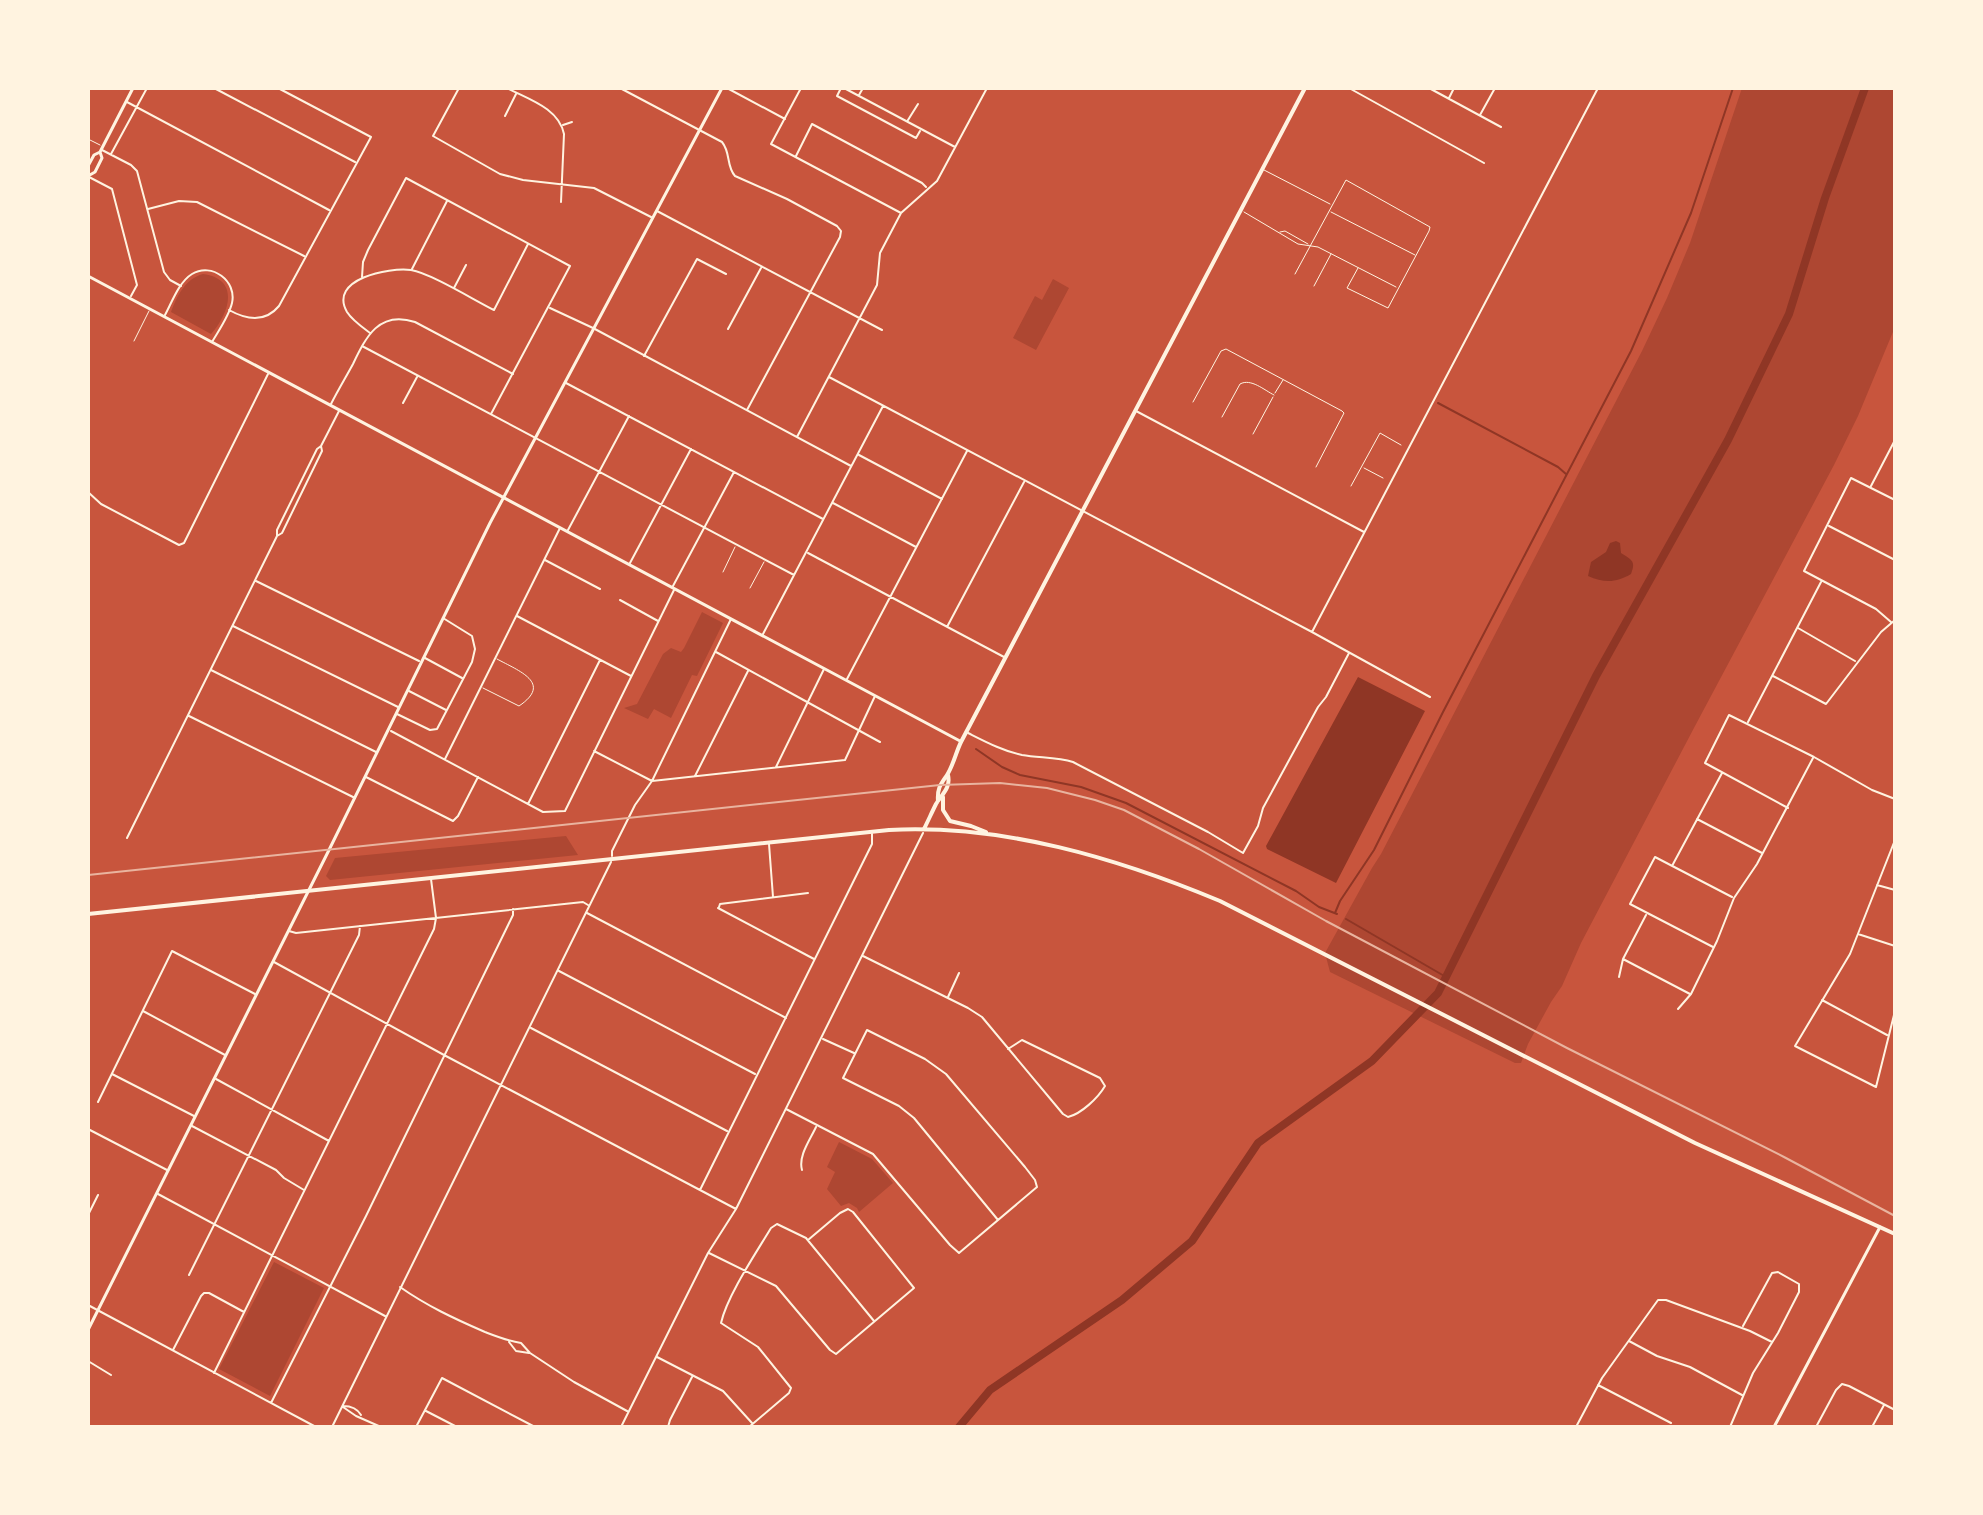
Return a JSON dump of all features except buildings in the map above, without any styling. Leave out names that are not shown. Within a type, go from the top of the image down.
[{"type":"main road","points":[[924,830],[949,780],[948,775],[966,732],[1305,88]]},
{"type":"main road","points":[[940,799],[950,821],[992,835]]},
{"type":"main road","points":[[88,914],[889,830],[992,835],[1083,854],[1171,880],[1236,908],[1695,1143],[1895,1234]]},
{"type":"street","points":[[88,166],[101,149],[133,88]]},
{"type":"street","points":[[111,154],[147,88]]},
{"type":"street","points":[[214,88],[357,163]]},
{"type":"street","points":[[229,310],[251,318],[263,318],[274,313],[371,137],[278,88]]},
{"type":"street","points":[[459,88],[433,136],[500,174],[523,180],[597,189],[652,218]]},
{"type":"street","points":[[507,88],[551,112],[562,126],[561,202]]},
{"type":"street","points":[[620,88],[725,145],[730,170],[735,176],[787,199],[841,231],[747,410]]},
{"type":"street","points":[[88,1330],[504,497],[699,130],[724,88],[785,119]]},
{"type":"street","points":[[801,88],[771,144],[901,213]]},
{"type":"street","points":[[921,129],[916,138],[837,96],[842,88],[859,96],[955,147]]},
{"type":"street","points":[[859,96],[863,88]]},
{"type":"street","points":[[797,437],[877,285],[880,253],[901,213],[937,181],[987,88]]},
{"type":"street","points":[[1349,88],[1484,163]]},
{"type":"street","points":[[1429,88],[1501,127]]},
{"type":"street","points":[[1449,98],[1454,88]]},
{"type":"street","points":[[1480,115],[1495,88]]},
{"type":"street","points":[[1312,632],[1598,88]]},
{"type":"street","points":[[505,116],[517,93]]},
{"type":"street","points":[[126,101],[331,211]]},
{"type":"street","points":[[908,122],[918,104]]},
{"type":"street","points":[[562,126],[572,122]]},
{"type":"street","points":[[795,157],[812,124],[922,183],[927,189]]},
{"type":"street","points":[[101,149],[137,171],[164,272],[181,286]]},
{"type":"street","points":[[88,176],[95,172],[102,158],[101,149]]},
{"type":"street","points":[[88,176],[112,189],[137,285],[130,298]]},
{"type":"street","points":[[362,277],[368,250],[406,178],[570,266],[491,415]]},
{"type":"street","points":[[148,209],[179,201],[197,202],[306,257]]},
{"type":"street","points":[[411,270],[447,201]]},
{"type":"street","points":[[656,211],[882,330]]},
{"type":"street","points":[[370,333],[345,309],[344,298],[351,285],[362,277],[386,271],[411,270],[494,310],[528,244]]},
{"type":"street","points":[[644,356],[697,259],[726,274]]},
{"type":"street","points":[[453,289],[466,265]]},
{"type":"street","points":[[728,329],[762,267]]},
{"type":"street","points":[[164,316],[189,275],[210,270],[217,273],[226,280],[233,300],[212,342]]},
{"type":"street","points":[[88,276],[961,742]]},
{"type":"street","points":[[549,307],[851,466]]},
{"type":"street","points":[[337,311],[345,309]]},
{"type":"street","points":[[330,405],[370,333],[377,326],[398,319],[409,320],[513,374]]},
{"type":"street","points":[[362,346],[794,575]]},
{"type":"street","points":[[88,492],[101,504],[179,545],[184,543],[269,373]]},
{"type":"street","points":[[403,403],[418,376]]},
{"type":"street","points":[[829,377],[1430,697]]},
{"type":"street","points":[[564,382],[823,519]]},
{"type":"street","points":[[762,635],[884,405]]},
{"type":"street","points":[[127,838],[277,536],[282,533],[304,489],[340,410]]},
{"type":"street","points":[[1135,410],[1364,532]]},
{"type":"street","points":[[567,531],[629,416]]},
{"type":"street","points":[[1870,487],[1895,440]]},
{"type":"street","points":[[630,565],[691,449]]},
{"type":"street","points":[[847,680],[968,450]]},
{"type":"street","points":[[858,454],[942,499]]},
{"type":"street","points":[[388,729],[543,812],[565,811],[734,472]]},
{"type":"street","points":[[1773,676],[1826,704],[1893,621],[1804,571],[1851,478],[1895,500]]},
{"type":"street","points":[[947,627],[1025,481]]},
{"type":"street","points":[[832,502],[916,548]]},
{"type":"street","points":[[1827,525],[1895,560]]},
{"type":"street","points":[[444,760],[560,527]]},
{"type":"street","points":[[806,552],[1005,657]]},
{"type":"street","points":[[543,560],[600,589]]},
{"type":"street","points":[[255,581],[463,679]]},
{"type":"street","points":[[1747,724],[1822,581]]},
{"type":"street","points":[[620,600],[658,621]]},
{"type":"street","points":[[516,615],[631,676]]},
{"type":"street","points":[[233,626],[398,710],[432,731],[439,727],[473,658],[474,640],[466,631],[443,618]]},
{"type":"street","points":[[332,1427],[590,906],[628,818],[652,781],[732,618]]},
{"type":"street","points":[[1797,628],[1857,662]]},
{"type":"street","points":[[715,652],[880,742]]},
{"type":"street","points":[[966,732],[1013,753],[1073,762],[1243,853],[1258,826],[1263,808],[1350,652]]},
{"type":"street","points":[[528,804],[600,660]]},
{"type":"street","points":[[776,768],[825,668]]},
{"type":"street","points":[[695,776],[748,669]]},
{"type":"street","points":[[211,670],[377,752]]},
{"type":"street","points":[[408,690],[447,710]]},
{"type":"street","points":[[594,751],[652,781],[845,760],[875,695]]},
{"type":"street","points":[[188,715],[355,798]]},
{"type":"street","points":[[1788,808],[1705,763],[1729,715],[1895,799]]},
{"type":"street","points":[[1678,1009],[1691,994],[1734,898],[1763,854],[1814,757]]},
{"type":"street","points":[[1672,866],[1722,772]]},
{"type":"street","points":[[365,776],[449,820],[456,820],[478,777]]},
{"type":"street","points":[[1697,819],[1763,854]]},
{"type":"street","points":[[621,1427],[708,1253],[736,1209],[924,830]]},
{"type":"street","points":[[700,1190],[873,842],[872,832]]},
{"type":"street","points":[[1895,840],[1850,954],[1795,1046],[1876,1087],[1895,1011]]},
{"type":"street","points":[[769,843],[773,897]]},
{"type":"street","points":[[1714,948],[1630,904],[1655,857],[1734,898]]},
{"type":"street","points":[[214,1373],[432,934],[436,918],[430,878]]},
{"type":"street","points":[[1876,885],[1895,890]]},
{"type":"street","points":[[808,893],[720,904],[718,908],[815,959]]},
{"type":"street","points":[[288,930],[296,933],[583,902],[590,906]]},
{"type":"street","points":[[271,1403],[366,1216],[513,915],[513,909]]},
{"type":"street","points":[[586,912],[786,1018]]},
{"type":"street","points":[[1619,977],[1623,959],[1647,914]]},
{"type":"street","points":[[189,1275],[359,935],[360,926]]},
{"type":"street","points":[[1857,934],[1895,946]]},
{"type":"street","points":[[98,1102],[172,951],[256,994]]},
{"type":"street","points":[[862,955],[982,1017],[1008,1049],[1063,1114],[1068,1117],[1074,1116],[1105,1086],[1100,1078],[1022,1040],[1008,1049]]},
{"type":"street","points":[[1623,959],[1691,994]]},
{"type":"street","points":[[273,961],[736,1209]]},
{"type":"street","points":[[558,970],[757,1075]]},
{"type":"street","points":[[947,998],[959,973]]},
{"type":"street","points":[[1822,999],[1888,1035]]},
{"type":"street","points":[[143,1011],[226,1056]]},
{"type":"street","points":[[530,1028],[729,1132]]},
{"type":"street","points":[[786,1109],[873,1154],[959,1253],[998,1220],[1037,1187],[1025,1167],[946,1074],[925,1059],[867,1030],[843,1078],[899,1106],[914,1118],[998,1220]]},
{"type":"street","points":[[821,1038],[855,1054]]},
{"type":"street","points":[[112,1074],[195,1117]]},
{"type":"street","points":[[214,1078],[329,1141]]},
{"type":"street","points":[[802,1170],[802,1158],[817,1125]]},
{"type":"street","points":[[191,1126],[276,1170],[305,1190]]},
{"type":"street","points":[[88,1129],[168,1170]]},
{"type":"street","points":[[157,1193],[386,1317]]},
{"type":"street","points":[[88,1215],[98,1195]]},
{"type":"street","points":[[708,1253],[776,1286],[836,1354],[914,1288],[853,1212],[847,1209],[808,1240]]},
{"type":"street","points":[[656,1357],[727,1394],[751,1426],[789,1393],[791,1388],[758,1347],[721,1323],[745,1271],[771,1228],[777,1224],[808,1240],[875,1322]]},
{"type":"street","points":[[1774,1427],[1880,1227]]},
{"type":"street","points":[[1730,1427],[1753,1373],[1800,1286],[1773,1272],[1742,1328]]},
{"type":"street","points":[[400,1287],[449,1317],[509,1342],[521,1343],[530,1353],[582,1387],[628,1412]]},
{"type":"street","points":[[173,1351],[204,1293],[244,1312]]},
{"type":"street","points":[[1576,1427],[1598,1385],[1660,1299],[1772,1342]]},
{"type":"street","points":[[88,1305],[316,1427]]},
{"type":"street","points":[[1628,1340],[1743,1395]]},
{"type":"street","points":[[509,1342],[519,1352],[530,1353]]},
{"type":"street","points":[[88,1361],[111,1375]]},
{"type":"street","points":[[668,1427],[693,1375]]},
{"type":"street","points":[[416,1427],[442,1378],[535,1427]]},
{"type":"street","points":[[1816,1427],[1842,1384],[1895,1410]]},
{"type":"street","points":[[1598,1385],[1671,1423]]},
{"type":"street","points":[[1872,1427],[1884,1404]]},
{"type":"street","points":[[342,1406],[381,1427]]},
{"type":"street","points":[[425,1410],[457,1427]]},
{"type":"lane","points":[[88,139],[101,149]]},
{"type":"lane","points":[[1261,169],[1332,205]]},
{"type":"lane","points":[[1295,274],[1346,180],[1430,227],[1388,308],[1347,288],[1358,268]]},
{"type":"lane","points":[[1240,210],[1298,244],[1318,247],[1398,288]]},
{"type":"lane","points":[[1329,211],[1416,256]]},
{"type":"lane","points":[[1314,286],[1331,254]]},
{"type":"lane","points":[[134,341],[150,309]]},
{"type":"lane","points":[[1193,402],[1221,351],[1226,349],[1283,379],[1342,411],[1344,415],[1316,467]]},
{"type":"lane","points":[[1253,434],[1283,379]]},
{"type":"lane","points":[[1222,417],[1243,382],[1274,395]]},
{"type":"lane","points":[[1351,486],[1380,433],[1401,445]]},
{"type":"lane","points":[[1362,466],[1383,478]]},
{"type":"lane","points":[[723,572],[737,545]]},
{"type":"lane","points":[[750,588],[765,560]]},
{"type":"lane","points":[[480,687],[519,706],[527,701],[535,687],[527,675],[495,657]]},
{"type":"shaded area","points":[[1742,88],[1895,88],[1895,327],[1834,465],[1581,943],[1562,986],[1528,1044],[1521,1063],[1515,1063],[1330,972],[1325,953],[1381,854],[1642,351],[1690,243]]},
{"type":"shaded area","points":[[203,274],[215,277],[227,290],[223,317],[211,334],[171,312],[187,284]]},
{"type":"shaded area","points":[[1053,279],[1069,288],[1036,350],[1013,338],[1035,296],[1042,300]]},
{"type":"shaded area","points":[[1616,541],[1620,543],[1621,553],[1632,561],[1631,574],[1610,581],[1588,576],[1591,562]]},
{"type":"shaded area","points":[[702,612],[723,623],[697,676],[692,675],[671,718],[654,709],[648,719],[624,708],[637,704],[663,654],[671,648],[681,652]]},
{"type":"shaded area","points":[[1358,677],[1425,711],[1336,883],[1266,846]]},
{"type":"shaded area","points":[[566,836],[578,855],[330,880],[326,876],[335,858]]},
{"type":"shaded area","points":[[839,1142],[872,1159],[893,1183],[859,1212],[849,1203],[841,1206],[827,1189],[835,1172],[827,1167]]},
{"type":"shaded area","points":[[274,1262],[324,1288],[270,1396],[219,1369]]},
{"type":"waterway","points":[[1335,913],[1374,850],[1631,351],[1691,213],[1733,88]]},
{"type":"waterway","points":[[959,1427],[990,1390],[1122,1300],[1192,1241],[1258,1143],[1372,1061],[1438,993],[1596,676],[1728,440],[1789,314],[1825,198],[1865,88]]},
{"type":"waterway","points":[[1438,403],[1566,474]]},
{"type":"waterway","points":[[976,749],[1020,775],[1081,787],[1126,803],[1337,914]]},
{"type":"waterway","points":[[1346,919],[1446,977]]},
{"type":"railway","points":[[88,875],[940,785],[1000,783],[1047,788],[1124,810],[1567,1048],[1895,1216]]}]
